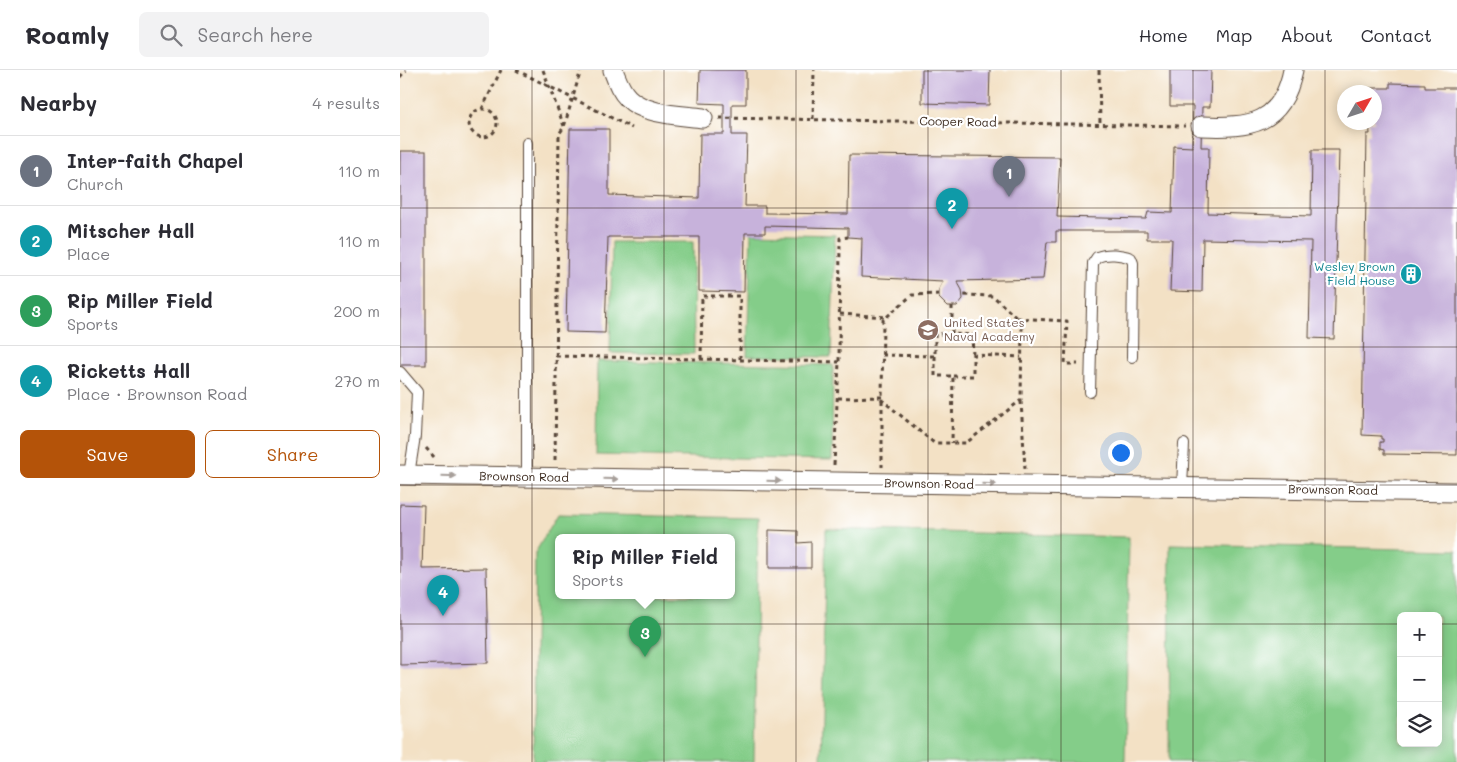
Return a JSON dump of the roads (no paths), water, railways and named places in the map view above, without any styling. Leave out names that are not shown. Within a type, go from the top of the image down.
[{"type":"street","points":[[614,70],[619,86],[628,98],[641,106],[666,114],[703,118]]},
{"type":"street","points":[[1201,126],[1231,127],[1251,124],[1264,118],[1286,96],[1293,70]]},
{"type":"street","name":"Brownson Road","points":[[405,475],[1457,492]]},
{"type":"lane","points":[[527,143],[527,477]]},
{"type":"lane","points":[[1090,392],[1093,263],[1097,257],[1103,255],[1124,255],[1131,258],[1133,263],[1132,357]]},
{"type":"lane","points":[[400,372],[417,392],[415,436],[405,475]]},
{"type":"lane","points":[[1182,488],[1184,444]]},
{"type":"place","name":"Inter-faith Chapel","points":[[1009,197]]},
{"type":"place","name":"Mitscher Hall","points":[[952,229]]},
{"type":"place","name":"Wesley Brown Field House","points":[[1411,274]]},
{"type":"place","name":"United States Naval Academy","points":[[928,330]]},
{"type":"place","name":"Ricketts Hall","points":[[443,616]]},
{"type":"place","name":"Rip Miller Field","points":[[645,657]]}]
